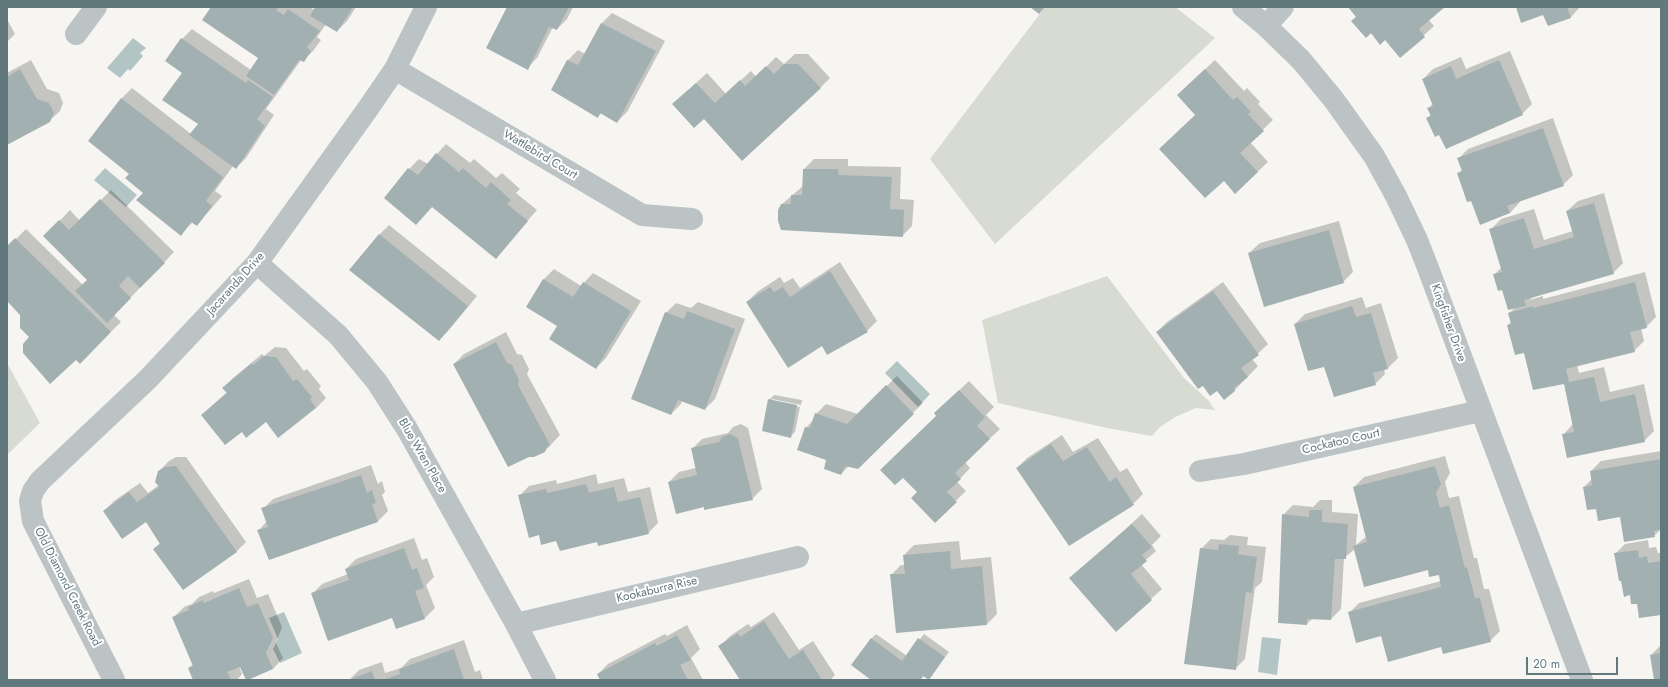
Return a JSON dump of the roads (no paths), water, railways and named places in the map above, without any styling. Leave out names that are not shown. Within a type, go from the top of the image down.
[{"type":"street","points":[[76,34],[96,7]]},
{"type":"street","name":"Jacaranda Drive","points":[[33,491],[40,481],[148,379],[257,263],[395,69],[426,7]]},
{"type":"street","name":"Kingfisher Drive","points":[[1243,7],[1266,26],[1301,60],[1357,130],[1386,177],[1417,240],[1480,411],[1566,633],[1582,680]]},
{"type":"street","points":[[1266,26],[1283,7]]},
{"type":"street","name":"Wattlebird Court","points":[[395,69],[642,215],[692,218]]},
{"type":"street","name":"Blue Wren Place","points":[[257,263],[338,336],[377,382],[407,429],[516,624],[545,680]]},
{"type":"street","name":"Cockatoo Court","points":[[1200,471],[1244,464],[1480,411]]},
{"type":"street","name":"Old Diamond Creek Road","points":[[33,491],[30,501],[33,521],[114,680]]},
{"type":"street","name":"Kookaburra Rise","points":[[516,624],[798,557]]}]
